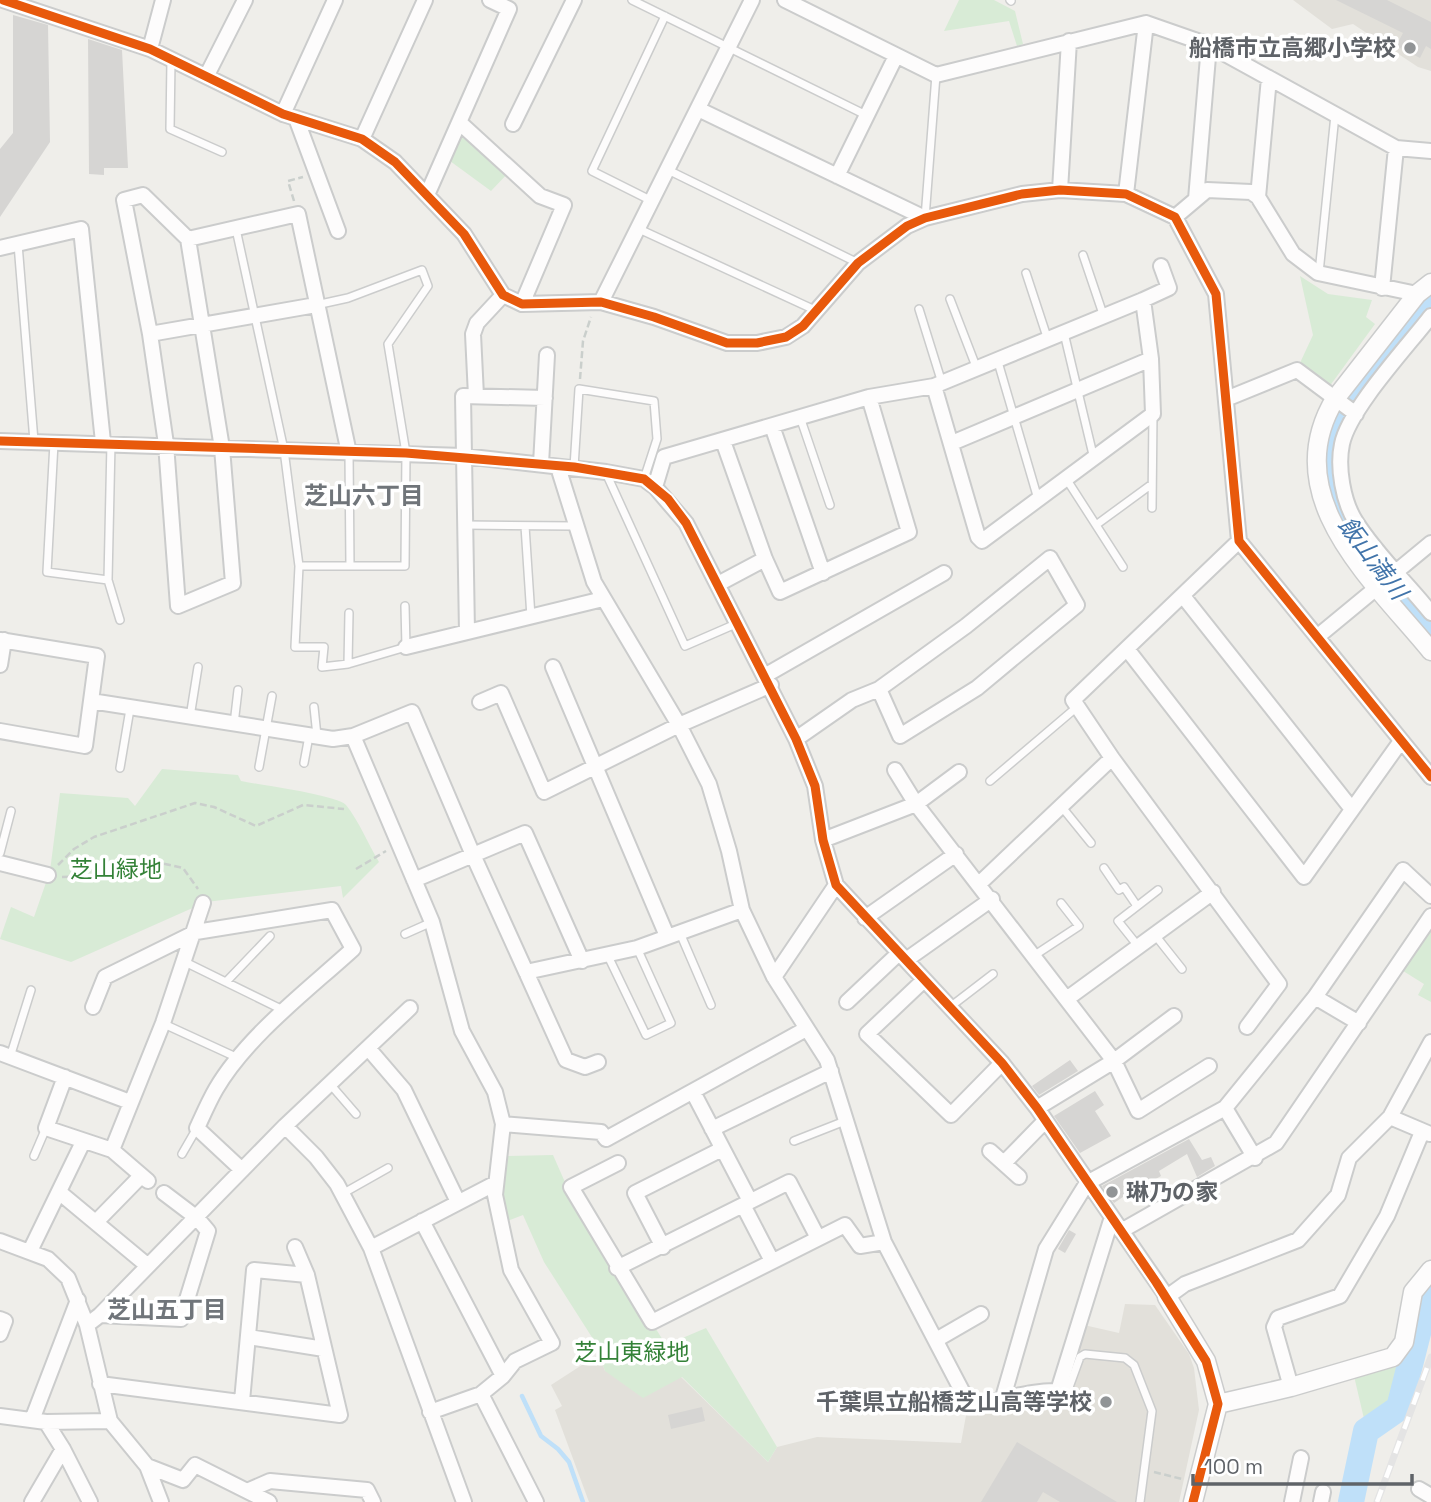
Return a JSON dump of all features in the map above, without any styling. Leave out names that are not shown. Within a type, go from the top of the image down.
[{"type":"street","points":[[3,0],[29,4],[150,49],[290,116],[362,139],[395,162],[464,234],[503,295],[522,304],[598,302],[654,317],[727,343],[757,344],[786,337],[817,312],[858,263],[907,226],[925,219],[1022,194],[1060,190],[1126,194],[1175,218],[1216,294],[1239,541],[1431,777]]},
{"type":"street","points":[[150,49],[163,0]]},
{"type":"street","points":[[207,75],[245,0]]},
{"type":"street","points":[[335,0],[290,116],[338,231]]},
{"type":"street","points":[[362,139],[425,0]]},
{"type":"street","points":[[427,195],[509,9],[490,0]]},
{"type":"street","points":[[513,124],[574,0]]},
{"type":"street","points":[[598,302],[639,229],[752,0]]},
{"type":"street","points":[[785,0],[936,75],[1146,23],[1209,45],[1396,148],[1431,151]]},
{"type":"street","points":[[1126,194],[1146,23]]},
{"type":"street","points":[[1060,190],[1069,41]]},
{"type":"street","points":[[1196,199],[1209,45]]},
{"type":"street","points":[[836,176],[896,56]]},
{"type":"street","points":[[1258,197],[1269,78]]},
{"type":"street","points":[[698,109],[925,219]]},
{"type":"street","points":[[460,123],[540,196],[564,205],[522,304]]},
{"type":"street","points":[[1382,288],[1396,148]]},
{"type":"street","points":[[1175,218],[1208,190],[1251,192],[1258,197],[1293,254],[1318,273],[1382,288],[1424,289]]},
{"type":"street","points":[[143,195],[188,239],[222,448],[233,583],[178,606],[166,444],[150,334],[124,200],[143,195]]},
{"type":"street","points":[[188,239],[298,214],[349,453]]},
{"type":"street","points":[[0,248],[81,229],[107,442]]},
{"type":"street","points":[[650,483],[664,457],[869,397],[938,385],[1048,341],[1169,289],[1161,266]]},
{"type":"street","points":[[1424,289],[1345,407],[1342,444],[1344,491],[1355,521],[1431,651]]},
{"type":"street","points":[[476,396],[473,334],[477,323],[503,295]]},
{"type":"street","points":[[938,385],[978,537],[982,541],[1153,414],[1151,359],[1143,300]]},
{"type":"street","points":[[150,334],[316,305]]},
{"type":"street","points":[[1431,317],[1345,407],[1326,416],[1317,454],[1322,497],[1337,535],[1431,613]]},
{"type":"street","points":[[541,464],[547,355]]},
{"type":"street","points":[[952,443],[1151,359]]},
{"type":"street","points":[[1226,399],[1297,370],[1345,407]]},
{"type":"street","points":[[467,632],[463,396],[545,398]]},
{"type":"street","points":[[723,441],[765,559],[780,592],[909,533],[869,397]]},
{"type":"street","points":[[772,426],[823,573]]},
{"type":"street","points":[[0,441],[107,442],[463,456],[574,467],[650,483],[686,523],[739,622],[796,739],[815,786],[823,840],[836,885],[1002,1063],[1167,1297],[1206,1361],[1218,1404],[1193,1502]]},
{"type":"street","points":[[558,467],[575,526],[603,599],[679,725],[709,784],[742,910],[774,977],[831,1071],[884,1242],[962,1391],[974,1404],[1002,1401],[1039,1390],[1058,1391],[1111,1217]]},
{"type":"street","points":[[1239,541],[1073,700],[1112,758],[1279,984],[1247,1027]]},
{"type":"street","points":[[1317,637],[1431,543]]},
{"type":"street","points":[[796,739],[852,700],[879,688],[966,626],[1050,558],[1077,605],[977,688],[900,736],[879,688]]},
{"type":"street","points":[[718,584],[765,559]]},
{"type":"street","points":[[480,702],[502,693],[544,792],[768,680],[944,573]]},
{"type":"street","points":[[1183,596],[1351,808]]},
{"type":"street","points":[[406,647],[603,599]]},
{"type":"street","points":[[0,665],[2,640],[97,656],[85,746],[0,731]]},
{"type":"street","points":[[1127,649],[1304,877],[1401,741]]},
{"type":"street","points":[[553,667],[595,768],[673,934]]},
{"type":"street","points":[[91,701],[313,736],[353,736],[412,712],[566,1060],[585,1067],[598,1062]]},
{"type":"street","points":[[353,736],[432,922],[462,1031],[495,1092],[503,1124],[495,1195],[511,1270],[552,1343],[514,1361],[503,1376],[481,1394],[430,1412]]},
{"type":"street","points":[[980,883],[1112,758]]},
{"type":"street","points":[[895,770],[916,804],[980,883],[1114,1061],[1138,1111],[1209,1066]]},
{"type":"street","points":[[823,840],[916,804],[959,772]]},
{"type":"street","points":[[414,880],[525,833],[582,961]]},
{"type":"street","points":[[865,918],[956,854]]},
{"type":"street","points":[[0,863],[48,875]]},
{"type":"street","points":[[1002,1401],[1046,1248],[1087,1183],[1225,1108],[1315,997],[1402,870],[1431,896]]},
{"type":"street","points":[[774,977],[836,885]]},
{"type":"street","points":[[1068,998],[1213,892]]},
{"type":"street","points":[[847,1002],[903,957],[992,899]]},
{"type":"street","points":[[112,1150],[163,1023],[203,903]]},
{"type":"street","points":[[93,1007],[105,977],[195,932],[332,910],[354,949],[285,1011],[239,1059],[217,1087],[197,1128],[242,1170]]},
{"type":"street","points":[[526,972],[637,948],[742,910]]},
{"type":"street","points":[[1121,1231],[1255,1158],[1276,1143],[1431,916]]},
{"type":"street","points":[[924,980],[867,1034],[950,1115],[1002,1063]]},
{"type":"street","points":[[1315,997],[1359,1023]]},
{"type":"street","points":[[87,1325],[197,1218],[285,1126],[410,1008]]},
{"type":"street","points":[[1004,1163],[1041,1115],[1174,1016]]},
{"type":"street","points":[[503,1124],[583,1129],[601,1132],[606,1139],[806,1029]]},
{"type":"street","points":[[1167,1297],[1185,1284],[1298,1240],[1338,1195],[1349,1158],[1390,1117],[1431,1042]]},
{"type":"street","points":[[368,1048],[404,1090],[458,1202]]},
{"type":"street","points":[[3,1057],[130,1102]]},
{"type":"street","points":[[712,1129],[831,1071]]},
{"type":"street","points":[[65,1077],[46,1128],[112,1150],[144,1178],[96,1222]]},
{"type":"street","points":[[692,1092],[723,1149],[772,1261]]},
{"type":"street","points":[[1225,1108],[1255,1158]]},
{"type":"street","points":[[1292,1387],[1274,1327],[1278,1318],[1340,1296],[1387,1216],[1426,1133],[1390,1117]]},
{"type":"street","points":[[285,1126],[316,1157],[342,1194],[371,1248],[464,1502]]},
{"type":"street","points":[[30,1251],[83,1142]]},
{"type":"street","points":[[663,1247],[635,1193],[723,1149]]},
{"type":"street","points":[[990,1151],[1019,1177]]},
{"type":"street","points":[[618,1163],[571,1187],[617,1268],[652,1322],[845,1225],[860,1246],[884,1242]]},
{"type":"street","points":[[617,1268],[789,1182],[818,1238]]},
{"type":"street","points":[[371,1248],[496,1183]]},
{"type":"street","points":[[60,1192],[148,1266]]},
{"type":"street","points":[[100,1315],[181,1319],[208,1231],[197,1218],[164,1193]]},
{"type":"street","points":[[422,1221],[503,1376]]},
{"type":"street","points":[[0,1241],[30,1251],[60,1267],[78,1300],[87,1325],[110,1420],[147,1466],[161,1502]]},
{"type":"street","points":[[100,1384],[340,1415],[306,1275],[295,1247]]},
{"type":"street","points":[[242,1401],[254,1270],[306,1275]]},
{"type":"street","points":[[1218,1404],[1292,1387],[1392,1357],[1404,1342],[1413,1292],[1431,1270]]},
{"type":"street","points":[[39,1421],[78,1300]]},
{"type":"street","points":[[936,1340],[981,1314]]},
{"type":"street","points":[[0,1319],[5,1321],[0,1334]]},
{"type":"street","points":[[248,1338],[324,1349]]},
{"type":"street","points":[[481,1394],[536,1502]]},
{"type":"street","points":[[0,1416],[39,1421],[110,1420]]},
{"type":"street","points":[[39,1421],[64,1448],[90,1502]]},
{"type":"street","points":[[32,1502],[64,1448]]},
{"type":"street","points":[[1292,1502],[1301,1458]]},
{"type":"street","points":[[147,1466],[183,1480],[195,1465],[269,1502]]},
{"type":"street","points":[[247,1491],[270,1481],[282,1482],[367,1490],[373,1502]]},
{"type":"lane","points":[[632,0],[866,115]]},
{"type":"lane","points":[[652,201],[592,171],[665,16]]},
{"type":"lane","points":[[171,60],[170,128],[222,152]]},
{"type":"lane","points":[[925,219],[936,75]]},
{"type":"lane","points":[[1318,273],[1335,115]]},
{"type":"lane","points":[[668,170],[858,263]]},
{"type":"lane","points":[[236,228],[284,450],[299,566],[295,646],[324,647],[322,667],[348,664],[406,647],[405,606]]},
{"type":"lane","points":[[639,229],[817,312]]},
{"type":"lane","points":[[18,244],[34,441]]},
{"type":"lane","points":[[1083,255],[1104,317]]},
{"type":"lane","points":[[299,566],[405,566],[406,453],[388,344],[428,286],[422,270],[348,298],[316,305]]},
{"type":"lane","points":[[1026,273],[1048,341]]},
{"type":"lane","points":[[950,299],[977,369]]},
{"type":"lane","points":[[919,309],[938,385]]},
{"type":"lane","points":[[1063,334],[1094,459]]},
{"type":"lane","points":[[998,362],[1038,502]]},
{"type":"lane","points":[[574,467],[579,389],[654,401],[657,439],[650,483]]},
{"type":"lane","points":[[1152,508],[1153,414]]},
{"type":"lane","points":[[800,417],[830,505]]},
{"type":"lane","points":[[54,442],[47,572],[108,580]]},
{"type":"lane","points":[[107,442],[108,580],[120,620]]},
{"type":"lane","points":[[349,453],[350,566]]},
{"type":"lane","points":[[606,472],[685,646],[739,622]]},
{"type":"lane","points":[[1067,480],[1124,567]]},
{"type":"lane","points":[[1096,525],[1152,484]]},
{"type":"lane","points":[[465,524],[575,526]]},
{"type":"lane","points":[[525,526],[531,617]]},
{"type":"lane","points":[[348,664],[349,613]]},
{"type":"lane","points":[[190,717],[198,667]]},
{"type":"lane","points":[[233,724],[238,690]]},
{"type":"lane","points":[[258,766],[272,695]]},
{"type":"lane","points":[[990,781],[1077,706]]},
{"type":"lane","points":[[304,763],[313,736],[314,707]]},
{"type":"lane","points":[[120,768],[130,709]]},
{"type":"lane","points":[[1061,806],[1091,844]]},
{"type":"lane","points":[[0,853],[11,811]]},
{"type":"lane","points":[[1104,869],[1119,890],[1124,887],[1137,906]]},
{"type":"lane","points":[[1139,947],[1118,921],[1158,890]]},
{"type":"lane","points":[[1035,955],[1079,926],[1061,903]]},
{"type":"lane","points":[[405,934],[432,922]]},
{"type":"lane","points":[[673,934],[710,1005]]},
{"type":"lane","points":[[1155,935],[1182,969]]},
{"type":"lane","points":[[226,982],[270,936]]},
{"type":"lane","points":[[608,956],[646,1035],[671,1023],[637,948]]},
{"type":"lane","points":[[185,962],[285,1011]]},
{"type":"lane","points":[[950,1007],[993,974]]},
{"type":"lane","points":[[3,1057],[31,990]]},
{"type":"lane","points":[[163,1023],[239,1059]]},
{"type":"lane","points":[[330,1084],[356,1114]]},
{"type":"lane","points":[[794,1141],[846,1120]]},
{"type":"lane","points":[[34,1156],[46,1128]]},
{"type":"lane","points":[[182,1154],[197,1128]]},
{"type":"lane","points":[[342,1194],[388,1168]]},
{"type":"lane","points":[[1058,1391],[1068,1390],[1080,1357],[1085,1354],[1125,1359],[1134,1365],[1152,1411],[1140,1502]]},
{"type":"path","points":[[288,181],[298,214]]},
{"type":"path","points":[[579,389],[583,341],[598,302]]},
{"type":"path","points":[[48,875],[74,849],[94,837],[195,803],[214,807],[256,826],[303,805],[344,809]]},
{"type":"path","points":[[356,869],[398,845]]},
{"type":"path","points":[[48,875],[90,877],[148,860],[159,861],[183,868],[190,875],[203,903]]},
{"type":"path","points":[[1144,1470],[1189,1480]]},
{"type":"shaded area","name":"船橋市立高郷小学校","points":[[1293,0],[1431,0],[1431,71],[1418,67],[1353,24],[1332,29]]},
{"type":"shaded area","name":"千葉県立船橋芝山高等学校","points":[[1125,1304],[1155,1305],[1189,1354],[1194,1368],[1199,1410],[1179,1502],[589,1502],[555,1410],[562,1406],[551,1385],[599,1354],[605,1371],[681,1377],[768,1462],[777,1447],[817,1437],[961,1443],[967,1410],[988,1410],[1039,1395],[1061,1397],[1084,1325],[1119,1333]]},
{"type":"green space","points":[[959,0],[994,0],[1015,11],[1023,44],[1017,46],[1009,21],[944,31]]},
{"type":"green space","points":[[463,133],[510,171],[491,191],[450,161]]},
{"type":"green space","points":[[1300,276],[1328,294],[1372,300],[1366,317],[1375,324],[1329,387],[1299,365],[1313,335]]},
{"type":"green space","name":"芝山緑地","points":[[162,769],[238,775],[241,781],[340,801],[351,811],[379,862],[343,898],[341,886],[206,902],[71,962],[0,939],[11,907],[34,917],[50,871],[60,793],[128,798],[135,806]]},
{"type":"green space","points":[[1431,928],[1431,1002],[1418,995],[1424,984],[1400,969]]},
{"type":"green space","name":"芝山東緑地","points":[[553,1155],[568,1189],[666,1345],[706,1328],[777,1447],[768,1462],[682,1377],[643,1398],[605,1371],[595,1342],[544,1262],[523,1215],[505,1222],[500,1184],[508,1156]]},
{"type":"green space","points":[[1406,1361],[1395,1403],[1365,1423],[1354,1376]]},
{"type":"building","points":[[1336,0],[1387,0],[1431,22],[1431,49],[1426,46],[1420,58],[1396,46],[1403,33]]},
{"type":"building","points":[[13,15],[48,25],[50,142],[0,217],[0,149],[13,133]]},
{"type":"building","points":[[88,39],[122,50],[128,168],[104,168],[104,175],[89,174]]},
{"type":"building","points":[[1070,1060],[1078,1071],[1039,1095],[1032,1086]]},
{"type":"building","points":[[1095,1091],[1104,1105],[1095,1111],[1111,1136],[1080,1153],[1054,1116]]},
{"type":"building","points":[[1189,1139],[1202,1160],[1211,1157],[1215,1166],[1197,1177],[1187,1154],[1159,1171],[1161,1176],[1149,1183],[1148,1180],[1114,1203],[1102,1186]]},
{"type":"building","points":[[1069,1230],[1076,1234],[1065,1253],[1058,1249]]},
{"type":"building","points":[[702,1407],[705,1421],[671,1429],[668,1415]]},
{"type":"building","points":[[1017,1442],[1117,1502],[1060,1502],[1043,1492],[1037,1502],[981,1502]]},
{"type":"waterway","name":"飯山満川","points":[[1431,298],[1337,422],[1330,476],[1337,512],[1347,529],[1431,633]]},
{"type":"waterway","name":"飯山満川","points":[[1351,1502],[1366,1431],[1399,1408],[1427,1298],[1431,1293]]},
{"type":"waterway","points":[[522,1396],[541,1436],[569,1462],[583,1502]]},
{"type":"railway","points":[[1377,1502],[1431,1357]]},
{"type":"cycle path","points":[[3,0],[150,49],[283,114],[362,139],[395,162],[464,234],[503,295],[522,304],[601,302],[654,317],[727,343],[757,343],[786,337],[803,326],[858,263],[907,226],[925,218],[1022,194],[1060,190],[1126,194],[1175,217],[1216,294],[1239,541],[1431,777]]},
{"type":"cycle path","points":[[0,441],[406,453],[574,467],[644,479],[668,499],[686,523],[796,739],[815,786],[823,840],[836,885],[1002,1063],[1037,1108],[1156,1282],[1206,1361],[1218,1404],[1193,1502]]},
{"type":"place","name":"船橋市立高郷小学校","points":[[1410,48]]},
{"type":"place","name":"琳乃の家","points":[[1112,1192]]},
{"type":"place","name":"千葉県立船橋芝山高等学校","points":[[1106,1402]]},
{"type":"district","name":"芝山六丁目","points":[[364,495]]},
{"type":"district","name":"芝山五丁目","points":[[167,1309]]}]
